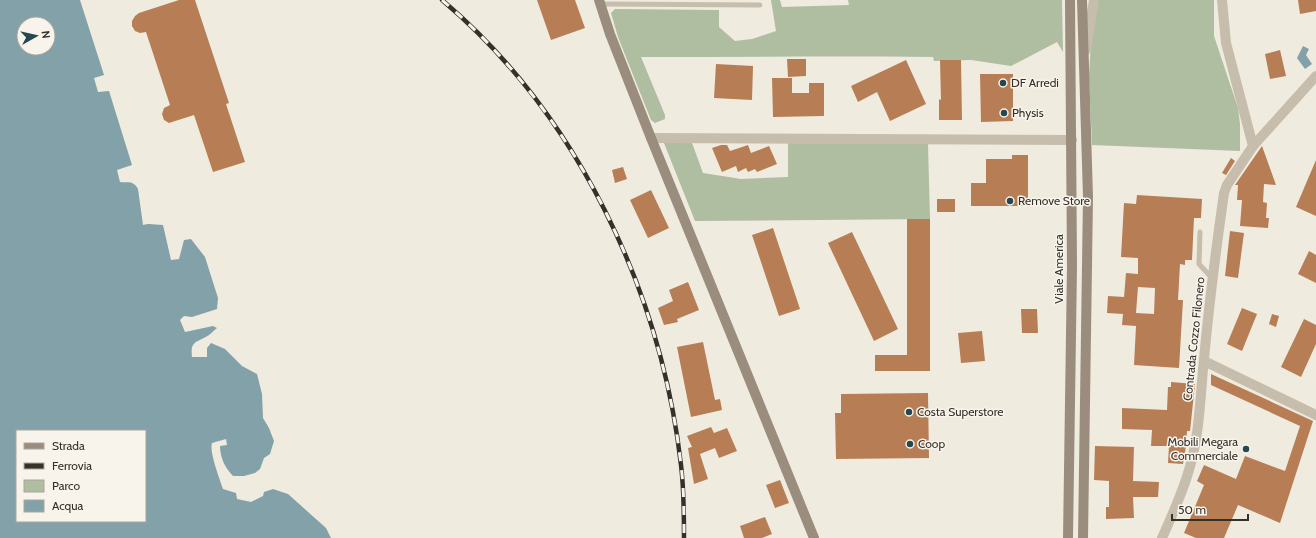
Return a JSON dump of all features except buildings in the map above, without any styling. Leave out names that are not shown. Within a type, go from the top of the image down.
[{"type":"main road","name":"Viale America","points":[[1068,538],[1072,266],[1070,0]]},
{"type":"main road","points":[[1082,0],[1088,214],[1083,538]]},
{"type":"main road","points":[[600,2],[610,34],[651,138],[814,538]]},
{"type":"street","points":[[1084,64],[1094,0]]},
{"type":"street","points":[[1222,0],[1226,43],[1253,146]]},
{"type":"street","name":"Contrada Cozzo Filonero","points":[[1162,538],[1182,491],[1189,470],[1199,424],[1212,279],[1224,193],[1227,185],[1253,146],[1316,76]]},
{"type":"street","points":[[651,138],[1072,140]]},
{"type":"street","points":[[1204,361],[1316,415]]},
{"type":"lane","points":[[600,2],[760,5]]},
{"type":"lane","points":[[1200,232],[1199,264],[1212,279]]},
{"type":"green space","points":[[771,0],[780,0],[782,7],[849,5],[848,0],[1062,0],[1063,52],[1057,42],[1011,66],[971,60],[934,61],[933,57],[641,57],[665,115],[665,119],[655,123],[651,120],[618,37],[611,13],[615,9],[719,10],[719,27],[735,41],[752,39],[776,31]]},
{"type":"green space","points":[[1098,0],[1214,0],[1214,36],[1238,108],[1240,124],[1240,151],[1092,145],[1089,76],[1091,41]]},
{"type":"green space","points":[[664,143],[692,143],[703,173],[741,179],[788,177],[788,143],[928,144],[930,219],[695,221]]},
{"type":"water","points":[[0,0],[80,0],[104,75],[94,78],[98,92],[109,91],[132,165],[117,170],[120,182],[132,183],[138,189],[143,225],[163,225],[171,260],[179,259],[184,240],[191,239],[205,257],[218,298],[217,309],[192,317],[184,316],[180,320],[185,332],[213,326],[217,328],[193,345],[192,357],[207,357],[207,348],[211,343],[225,349],[242,366],[257,374],[262,394],[263,418],[274,441],[270,454],[264,458],[260,469],[255,473],[244,476],[233,476],[224,462],[220,446],[227,445],[226,439],[212,443],[211,447],[213,459],[223,489],[236,493],[237,499],[251,502],[263,496],[264,492],[273,489],[288,494],[326,528],[331,538],[0,538]]},
{"type":"water","points":[[1303,46],[1309,49],[1306,55],[1312,64],[1305,69],[1297,58]]},
{"type":"railway","points":[[442,0],[490,46],[533,96],[572,151],[605,210],[632,271],[654,335],[671,400],[682,474],[684,538]]},
{"type":"place","name":"DF Arredi","points":[[1003,83]]},
{"type":"place","name":"Physis","points":[[1004,113]]},
{"type":"place","name":"Remove Store","points":[[1010,201]]},
{"type":"place","name":"Costa Superstore","points":[[909,412]]},
{"type":"place","name":"Coop","points":[[910,444]]},
{"type":"place","name":"Mobili Megara Commerciale","points":[[1246,449]]}]
